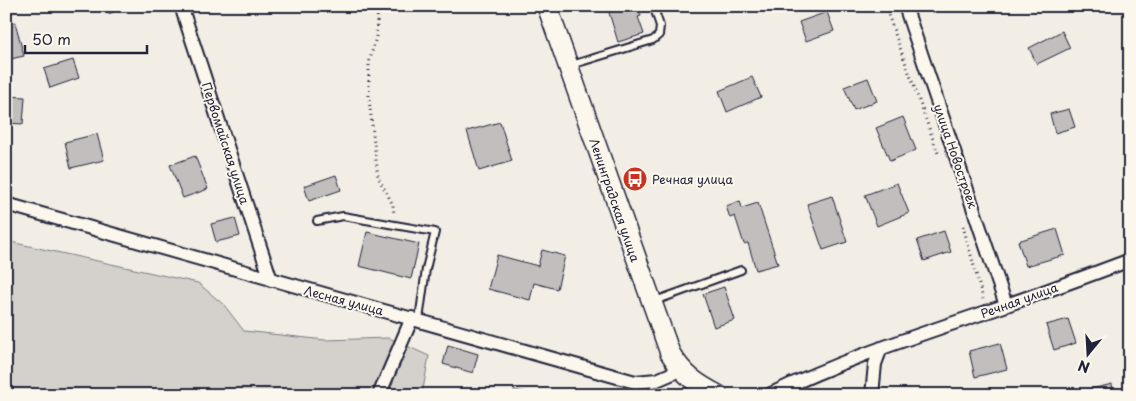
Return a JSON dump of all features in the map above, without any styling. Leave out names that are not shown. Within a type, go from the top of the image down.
[{"type":"main road","name":"Ленинградская улица","points":[[547,6],[670,353],[680,370],[699,385],[718,395]]},
{"type":"street","name":"Первомайская улица","points":[[181,6],[271,280]]},
{"type":"street","name":"улица Новостроек","points":[[905,6],[1006,305]]},
{"type":"street","name":"Лесная улица","points":[[6,204],[635,382],[657,380],[680,370]]},
{"type":"street","name":"Речная улица","points":[[769,395],[807,376],[881,348],[1130,260]]},
{"type":"street","points":[[379,395],[416,320]]},
{"type":"street","points":[[872,395],[875,364],[881,348]]},
{"type":"lane","points":[[568,66],[653,40],[659,35],[660,26],[654,8]]},
{"type":"lane","points":[[317,221],[343,216],[435,232],[416,320]]},
{"type":"lane","points":[[651,302],[741,270]]},
{"type":"path","points":[[378,6],[376,36],[368,63],[369,99],[378,177],[393,205],[395,225]]},
{"type":"path","points":[[885,6],[939,156]]},
{"type":"path","points":[[961,221],[986,312]]},
{"type":"shaded area","points":[[6,241],[198,283],[224,305],[244,331],[325,340],[389,338],[429,356],[422,395],[6,395]]},
{"type":"building","points":[[105,6],[128,6],[108,14]]},
{"type":"building","points":[[607,6],[638,6],[641,16],[638,17],[644,34],[618,42]]},
{"type":"building","points":[[827,12],[834,31],[806,41],[799,22]]},
{"type":"building","points":[[15,22],[24,56],[6,60],[6,25]]},
{"type":"building","points":[[1062,31],[1070,48],[1037,64],[1029,48]]},
{"type":"building","points":[[73,60],[79,78],[50,88],[44,69]]},
{"type":"building","points":[[752,77],[761,97],[727,112],[719,91]]},
{"type":"building","points":[[868,78],[877,101],[854,110],[844,87]]},
{"type":"building","points":[[6,96],[25,97],[23,124],[6,123]]},
{"type":"building","points":[[1069,109],[1075,127],[1055,133],[1050,114]]},
{"type":"building","points":[[903,117],[916,150],[890,161],[876,128]]},
{"type":"building","points":[[500,122],[512,161],[479,171],[467,131]]},
{"type":"building","points":[[97,134],[104,160],[71,168],[65,142]]},
{"type":"building","points":[[195,156],[208,189],[183,198],[170,165]]},
{"type":"building","points":[[336,175],[341,190],[309,201],[304,186]]},
{"type":"building","points":[[897,183],[909,213],[877,226],[865,195]]},
{"type":"building","points":[[832,196],[847,242],[823,250],[807,204]]},
{"type":"building","points":[[740,201],[742,208],[758,203],[778,264],[756,270],[748,243],[744,244],[735,216],[730,218],[726,206]]},
{"type":"building","points":[[235,218],[240,236],[216,242],[211,224]]},
{"type":"building","points":[[1057,229],[1065,255],[1026,266],[1018,241]]},
{"type":"building","points":[[944,231],[951,252],[924,261],[917,240]]},
{"type":"building","points":[[367,232],[419,244],[411,279],[359,266]]},
{"type":"building","points":[[542,250],[565,256],[557,289],[534,283],[530,300],[488,289],[497,255],[538,266]]},
{"type":"building","points":[[724,287],[735,320],[714,327],[703,294]]},
{"type":"building","points":[[1068,319],[1076,343],[1054,350],[1046,325]]},
{"type":"building","points":[[1000,343],[1007,369],[975,377],[969,351]]},
{"type":"building","points":[[448,345],[478,354],[473,373],[443,364]]},
{"type":"building","points":[[1112,384],[1114,395],[1088,395],[1087,390]]},
{"type":"building","points":[[514,390],[537,394],[537,395],[513,395]]},
{"type":"place","name":"Речная улица","points":[[635,179]]}]
